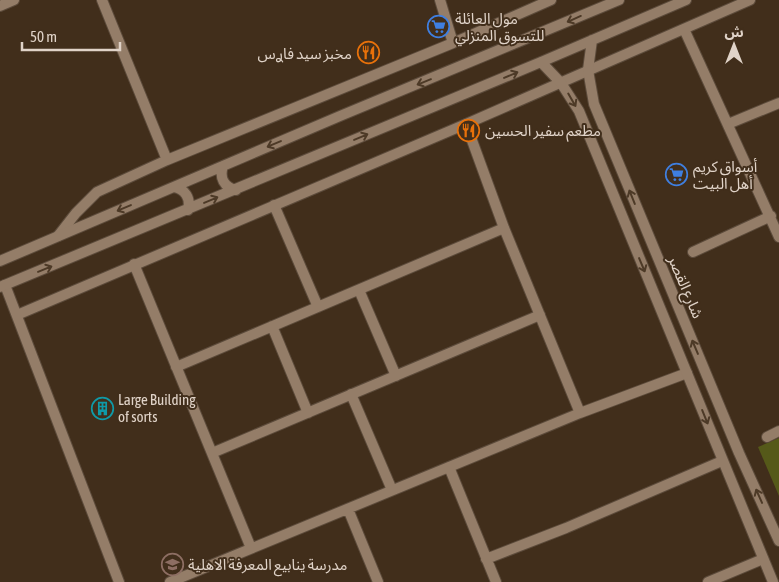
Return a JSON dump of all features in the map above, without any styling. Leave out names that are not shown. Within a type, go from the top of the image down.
[{"type":"street","points":[[0,6],[14,0]]},
{"type":"street","points":[[102,0],[167,160]]},
{"type":"street","points":[[440,0],[453,43]]},
{"type":"street","points":[[525,0],[528,10]]},
{"type":"street","points":[[58,236],[76,212],[97,192],[167,160],[453,43],[551,0]]},
{"type":"street","points":[[0,262],[619,0]]},
{"type":"street","points":[[119,582],[17,315],[3,286],[686,0]]},
{"type":"street","points":[[17,315],[466,124],[750,0]]},
{"type":"street","points":[[684,29],[779,237]]},
{"type":"street","name":"شارع القصر","points":[[592,40],[588,70],[591,93],[598,114],[740,454],[779,540]]},
{"type":"street","points":[[541,62],[561,83],[579,112],[773,582]]},
{"type":"street","points":[[728,124],[779,103]]},
{"type":"street","points":[[466,124],[504,228],[580,413]]},
{"type":"street","points":[[223,166],[221,172],[224,183],[229,188],[236,190]]},
{"type":"street","points":[[174,187],[181,189],[187,194],[188,210]]},
{"type":"street","points":[[274,205],[318,307]]},
{"type":"street","points":[[693,252],[771,216]]},
{"type":"street","points":[[176,367],[504,228]]},
{"type":"street","points":[[134,264],[251,548]]},
{"type":"street","points":[[359,290],[396,376]]},
{"type":"street","points":[[212,453],[540,315]]},
{"type":"street","points":[[272,326],[308,413]]},
{"type":"street","points":[[170,582],[580,413],[687,373]]},
{"type":"street","points":[[352,394],[392,490]]},
{"type":"street","points":[[767,437],[779,431]]},
{"type":"street","points":[[486,559],[566,528],[722,461]]},
{"type":"street","points":[[449,467],[496,582]]},
{"type":"street","points":[[348,509],[378,582]]},
{"type":"street","points":[[708,582],[763,559]]},
{"type":"green space","points":[[779,438],[779,496],[758,447]]},
{"type":"place","name":"مول العائلة للتسوق المنزلي","points":[[439,27]]},
{"type":"place","name":"مخبز سيد فاࢪس","points":[[368,53]]},
{"type":"place","name":"مطعم سفير الحسين","points":[[469,130]]},
{"type":"place","name":"أسواق كريم أهل البيت","points":[[677,175]]},
{"type":"place","name":"Large Building of sorts","points":[[102,408]]},
{"type":"place","name":"مدرسة ينابيع المعرفة الاهلية","points":[[172,564]]}]
